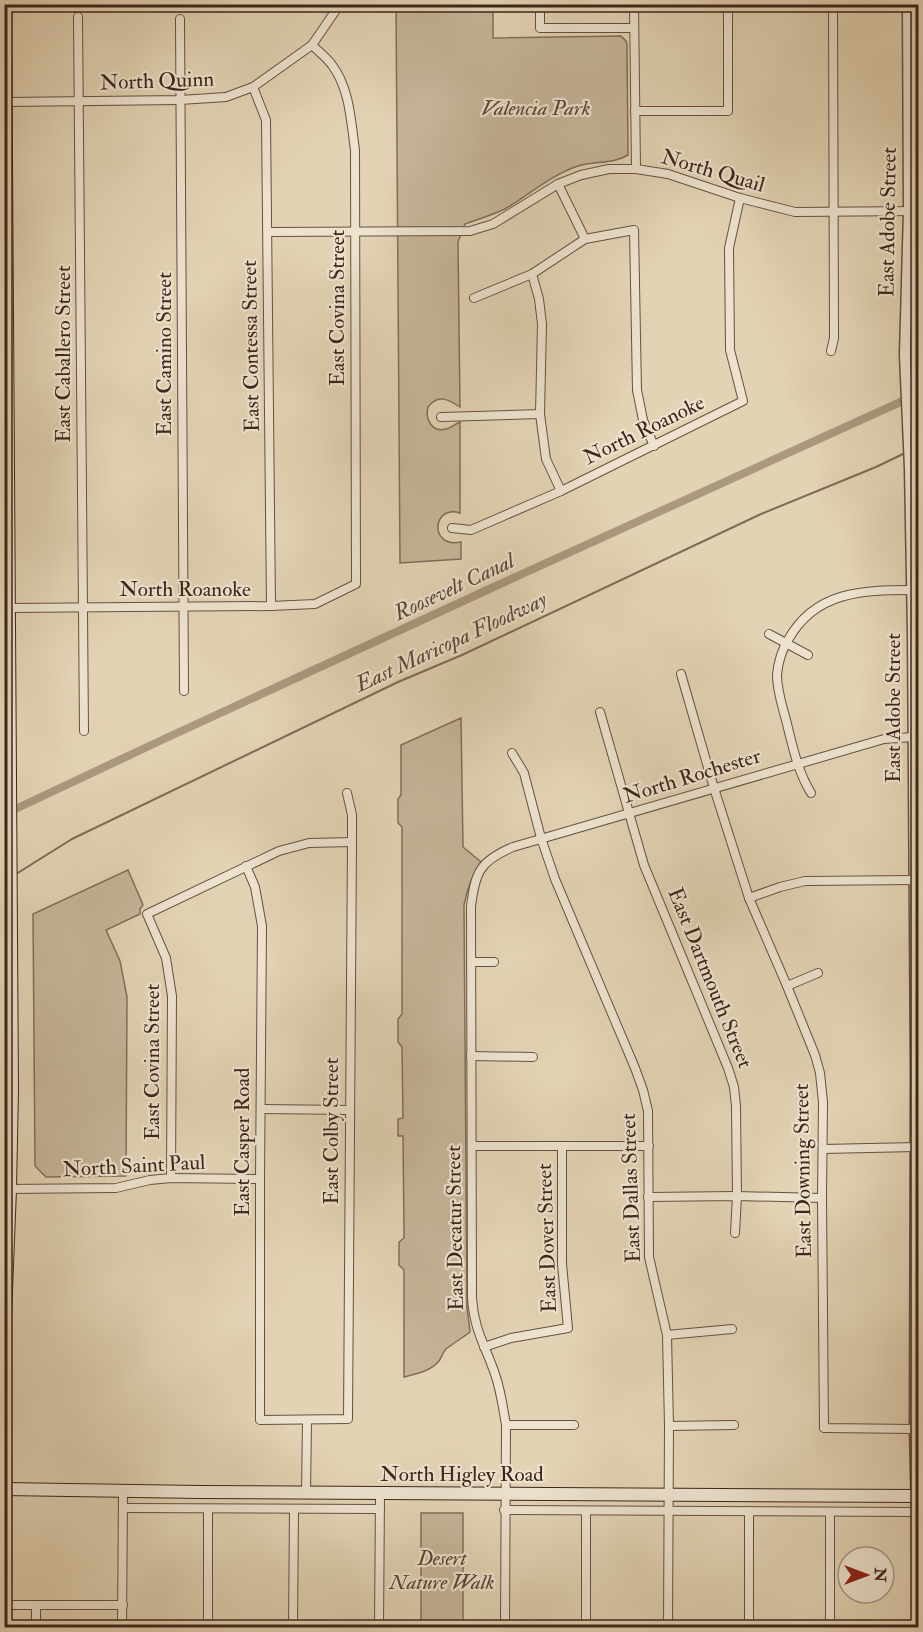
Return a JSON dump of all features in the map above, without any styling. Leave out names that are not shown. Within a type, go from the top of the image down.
[{"type":"main road","points":[[4,1342],[6,1188],[12,1090],[5,4]]},
{"type":"main road","name":"North Higley Road","points":[[4,1489],[918,1496]]},
{"type":"main road","points":[[4,1598],[4,1628]]},
{"type":"street","name":"North Quinn","points":[[6,102],[180,100],[226,97],[253,87],[312,45],[337,7],[324,4]]},
{"type":"street","points":[[540,4],[540,28],[634,28]]},
{"type":"street","points":[[633,4],[636,169]]},
{"type":"street","points":[[635,111],[728,111],[728,4]]},
{"type":"street","points":[[831,351],[834,338],[832,4]]},
{"type":"street","name":"East Adobe Street","points":[[912,6],[914,211],[905,312],[906,391],[915,590],[913,737],[917,996],[915,1429],[918,1496],[918,1628]]},
{"type":"street","name":"East Caballero Street","points":[[78,17],[84,731]]},
{"type":"street","name":"East Camino Street","points":[[180,19],[184,691]]},
{"type":"street","name":"East Covina Street","points":[[312,45],[332,65],[343,85],[350,107],[355,150],[356,584]]},
{"type":"street","name":"East Contessa Street","points":[[253,87],[266,120],[271,606]]},
{"type":"street","name":"North Quail","points":[[268,232],[470,231],[493,224],[558,184],[581,175],[609,170],[636,169],[668,174],[740,198],[795,212],[914,211]]},
{"type":"street","points":[[558,184],[585,239]]},
{"type":"street","name":"North Roanoke","points":[[452,528],[471,530],[561,491],[743,401],[730,350],[729,248],[740,198]]},
{"type":"street","points":[[474,298],[532,274],[585,239],[634,230],[637,390],[643,420],[654,446]]},
{"type":"street","points":[[532,274],[539,299],[542,324],[540,414],[546,459],[561,491]]},
{"type":"street","points":[[441,417],[540,414]]},
{"type":"street","name":"North Roanoke","points":[[10,608],[183,608],[315,604],[356,584]]},
{"type":"street","points":[[811,793],[797,763],[778,690],[778,664],[786,644],[804,618],[818,607],[837,598],[868,591],[915,590]]},
{"type":"street","points":[[768,634],[808,655]]},
{"type":"street","name":"East Downing Street","points":[[681,674],[749,898],[787,986],[820,1072],[823,1102],[824,1428],[915,1429]]},
{"type":"street","name":"East Dartmouth Street","points":[[600,712],[644,865],[735,1087],[737,1196],[735,1233]]},
{"type":"street","name":"North Rochester","points":[[486,863],[501,852],[541,838],[884,739],[913,737]]},
{"type":"street","name":"East Dallas Street","points":[[512,753],[524,773],[541,838],[555,879],[643,1090],[648,1111],[650,1257],[667,1335],[668,1628]]},
{"type":"street","name":"East Colby Street","points":[[307,1421],[348,1419],[352,815],[347,793]]},
{"type":"street","points":[[246,866],[279,851],[309,843],[352,842]]},
{"type":"street","name":"East Decatur Street","points":[[486,863],[478,873],[471,907],[473,1314],[477,1333],[495,1374],[506,1425],[505,1628]]},
{"type":"street","name":"East Covina Street","points":[[171,1178],[172,996],[166,958],[147,914],[246,866]]},
{"type":"street","name":"East Casper Road","points":[[246,866],[255,886],[262,926],[260,1420],[307,1421]]},
{"type":"street","points":[[749,898],[805,881],[914,880]]},
{"type":"street","points":[[471,962],[494,962]]},
{"type":"street","points":[[787,986],[818,973]]},
{"type":"street","points":[[471,1056],[533,1057]]},
{"type":"street","points":[[261,1109],[349,1110]]},
{"type":"street","points":[[472,1146],[649,1146]]},
{"type":"street","name":"East Dover Street","points":[[484,1347],[511,1338],[568,1328],[562,1264],[562,1146]]},
{"type":"street","points":[[823,1149],[916,1147]]},
{"type":"street","name":"North Saint Paul","points":[[6,1188],[116,1188],[150,1179],[171,1178],[260,1179]]},
{"type":"street","points":[[648,1197],[822,1198]]},
{"type":"street","points":[[667,1335],[732,1329]]},
{"type":"street","points":[[306,1493],[307,1421]]},
{"type":"street","points":[[506,1425],[574,1425]]},
{"type":"street","points":[[669,1426],[734,1425]]},
{"type":"street","points":[[122,1628],[123,1491]]},
{"type":"street","points":[[379,1628],[380,1493]]},
{"type":"street","name":"North Higley Road","points":[[123,1508],[380,1509]]},
{"type":"street","points":[[208,1509],[208,1628]]},
{"type":"street","points":[[293,1628],[294,1509]]},
{"type":"street","name":"North Higley Road","points":[[504,1510],[917,1512]]},
{"type":"street","points":[[586,1511],[586,1628]]},
{"type":"street","points":[[748,1628],[749,1511]]},
{"type":"street","points":[[830,1512],[830,1628]]},
{"type":"street","points":[[4,1605],[123,1605]]},
{"type":"street","points":[[36,1605],[36,1628]]},
{"type":"green space","name":"Valencia Park","points":[[396,5],[493,5],[493,38],[621,36],[627,44],[628,155],[617,160],[584,164],[568,170],[505,209],[465,224],[458,242],[460,407],[447,400],[439,399],[428,407],[427,412],[431,424],[437,429],[448,428],[460,422],[460,513],[451,512],[444,515],[438,527],[443,539],[461,542],[461,559],[400,563]]},
{"type":"green space","points":[[461,718],[463,847],[481,862],[470,882],[464,905],[467,1307],[470,1332],[446,1349],[439,1361],[432,1367],[404,1377],[404,1270],[399,1265],[399,1242],[404,1238],[403,1136],[398,1136],[398,1119],[403,1118],[402,1047],[398,1042],[398,1019],[402,1014],[402,827],[398,823],[398,799],[401,795],[401,745]]},
{"type":"green space","points":[[128,870],[143,905],[140,914],[106,930],[120,961],[127,997],[126,1176],[46,1177],[35,1166],[33,914]]},
{"type":"green space","name":"Desert Nature Walk","points":[[421,1513],[463,1513],[463,1627],[421,1627]]},
{"type":"waterway","name":"Roosevelt Canal","points":[[7,813],[498,585],[918,394]]},
{"type":"waterway","name":"East Maricopa Floodway","points":[[16,874],[72,839],[398,682],[462,655],[761,514],[905,453]]}]
